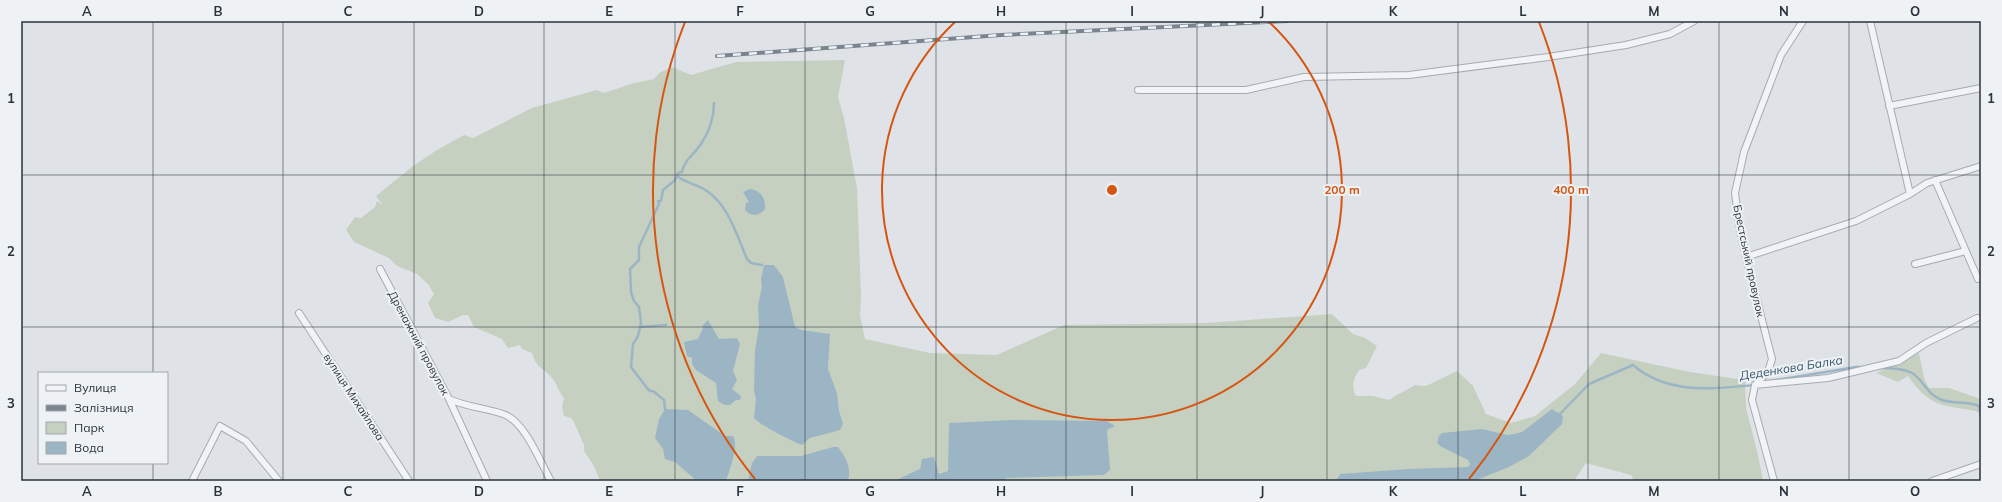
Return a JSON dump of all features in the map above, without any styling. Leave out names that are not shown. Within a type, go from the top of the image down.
[{"type":"street","points":[[1138,90],[1246,90],[1304,77],[1409,75],[1548,58],[1626,45],[1670,34],[1694,21]]},
{"type":"street","name":"Брестський провулок","points":[[1755,385],[1768,372],[1772,359],[1746,257],[1735,193],[1744,152],[1781,56],[1803,21]]},
{"type":"street","points":[[1870,21],[1910,194]]},
{"type":"street","points":[[1889,106],[1981,88]]},
{"type":"street","points":[[1746,257],[1856,221],[1910,194],[1927,183],[1981,166]]},
{"type":"street","points":[[1935,180],[1980,279]]},
{"type":"street","points":[[1915,264],[1966,251]]},
{"type":"street","name":"Дренажний провулок","points":[[380,269],[449,399],[457,403],[489,409],[511,417],[523,431],[550,481]]},
{"type":"street","name":"вулиця Михайлова","points":[[298,312],[409,481]]},
{"type":"street","points":[[1774,481],[1752,400],[1755,385],[1828,378],[1900,361],[1926,343],[1977,318]]},
{"type":"street","points":[[449,399],[487,481]]},
{"type":"street","points":[[192,481],[220,426],[246,441],[279,481]]},
{"type":"street","points":[[1932,481],[1981,464]]},
{"type":"green space","points":[[845,60],[838,97],[844,118],[857,188],[861,295],[860,316],[865,339],[930,353],[997,355],[1064,325],[1207,323],[1332,314],[1353,334],[1365,338],[1377,346],[1366,368],[1359,370],[1355,377],[1353,386],[1356,396],[1373,396],[1389,400],[1415,385],[1426,386],[1457,371],[1473,386],[1486,414],[1511,423],[1535,416],[1575,384],[1601,353],[1690,372],[1745,380],[1746,408],[1763,481],[1634,481],[1631,475],[1586,463],[1574,481],[600,481],[595,468],[584,451],[584,445],[573,420],[564,416],[562,407],[564,398],[553,379],[535,362],[532,353],[522,349],[520,345],[508,348],[502,339],[474,327],[468,315],[463,315],[448,322],[435,318],[428,303],[434,294],[428,284],[417,274],[397,266],[389,258],[354,242],[346,230],[355,217],[361,218],[375,207],[377,201],[383,205],[376,196],[413,166],[437,150],[464,135],[473,138],[532,108],[597,90],[604,93],[634,83],[654,79],[659,73],[672,67],[691,75],[736,62]]},
{"type":"green space","points":[[1919,353],[1924,378],[1929,388],[1949,388],[1981,399],[1981,415],[1976,411],[1937,403],[1923,394],[1908,376],[1898,382],[1876,373]]},
{"type":"water","points":[[750,189],[760,193],[765,202],[765,209],[755,215],[750,214],[745,210],[746,203],[749,202],[743,192]]},
{"type":"water","points":[[764,265],[774,265],[783,277],[795,327],[801,330],[830,334],[828,369],[837,393],[839,411],[843,424],[840,430],[810,438],[802,445],[769,429],[754,418],[756,399],[754,391],[755,351],[759,326],[758,305],[762,287],[761,279]]},
{"type":"water","points":[[708,320],[719,339],[737,338],[740,344],[733,371],[737,380],[732,389],[741,396],[740,400],[736,400],[730,405],[725,405],[718,401],[716,383],[696,370],[692,364],[692,358],[687,356],[684,342],[698,339],[703,328],[702,326]]},
{"type":"water","points":[[665,409],[688,410],[725,436],[733,436],[735,446],[732,464],[726,481],[697,481],[675,462],[665,459],[663,449],[655,438],[659,419]]},
{"type":"water","points":[[1552,409],[1563,416],[1562,424],[1529,456],[1509,467],[1474,481],[1336,481],[1340,474],[1408,469],[1468,467],[1470,464],[1468,460],[1437,443],[1439,436],[1442,433],[1482,429],[1508,435],[1515,434],[1522,432]]},
{"type":"water","points":[[1010,420],[1107,421],[1115,426],[1107,430],[1110,470],[1104,475],[1006,478],[1004,481],[894,481],[920,469],[922,459],[934,457],[939,474],[948,471],[949,423]]},
{"type":"water","points":[[838,447],[846,459],[849,467],[848,481],[748,481],[752,463],[757,456],[801,456]]},
{"type":"waterway","points":[[665,409],[664,400],[653,391],[650,391],[631,367],[633,344],[638,336],[641,323],[639,307],[634,301],[631,292],[630,269],[639,260],[639,247],[659,204],[658,201],[661,201],[663,190],[675,180],[678,173],[682,172],[688,160],[701,144],[712,119],[714,103]]},
{"type":"waterway","points":[[677,176],[707,191],[715,197],[732,222],[747,259],[751,263],[762,265]]},
{"type":"waterway","points":[[640,327],[666,325]]},
{"type":"waterway","name":"Деденкова Балка","points":[[1558,416],[1589,384],[1633,365],[1647,375],[1676,386],[1691,388],[1723,388],[1755,385]]},
{"type":"waterway","name":"Деденкова Балка","points":[[1770,381],[1863,367]]},
{"type":"waterway","name":"Деденкова Балка","points":[[1880,368],[1892,368],[1908,371],[1916,375],[1937,398],[1979,406],[1981,417]]},
{"type":"railway","points":[[717,56],[1001,35],[1287,21]]}]
